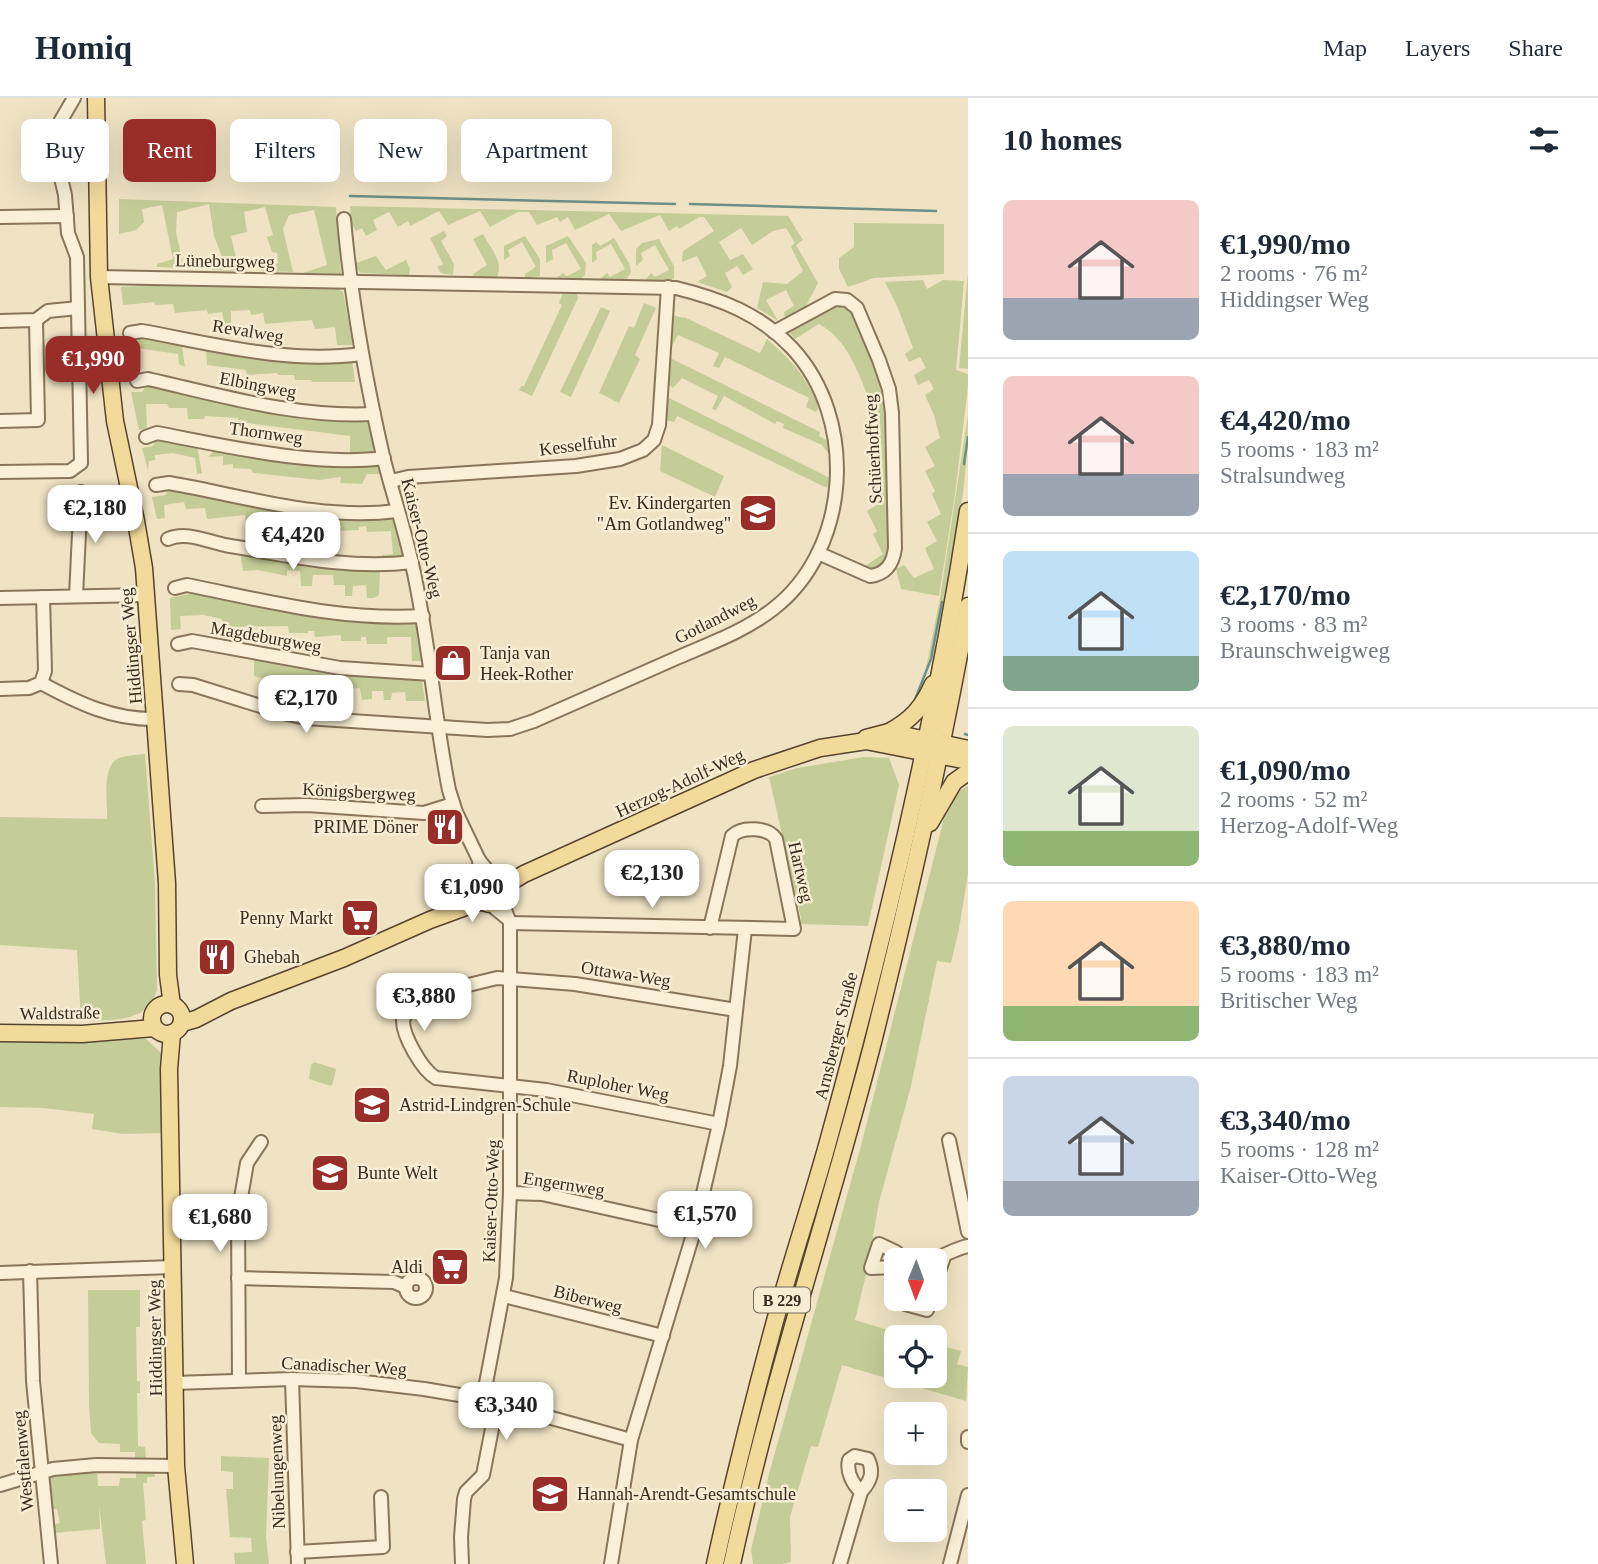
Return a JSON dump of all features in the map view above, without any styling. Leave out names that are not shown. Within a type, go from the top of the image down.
[{"type":"main road","name":"Hiddingser Weg","points":[[96,98],[99,277],[115,421],[136,521],[146,595],[167,883],[167,1020],[176,1466],[185,1564]]},
{"type":"main road","name":"Arnsberger Straße","points":[[732,1564],[768,1413],[873,1042],[920,837],[944,656],[968,512]]},
{"type":"main road","name":"Arnsberger Straße","points":[[715,1564],[735,1473],[856,1038],[968,607]]},
{"type":"main road","points":[[889,732],[906,723],[918,711],[944,656]]},
{"type":"main road","name":"Herzog-Adolf-Weg","points":[[167,1020],[196,1019],[215,1008],[344,958],[450,912],[524,874],[754,770],[809,751],[889,732],[932,749]]},
{"type":"main road","name":"Herzog-Adolf-Weg","points":[[858,741],[932,749]]},
{"type":"main road","points":[[932,749],[968,749]]},
{"type":"main road","points":[[932,749],[968,761]]},
{"type":"main road","points":[[920,837],[954,782],[968,772]]},
{"type":"main road","name":"Waldstraße","points":[[0,1033],[82,1034],[120,1030],[167,1020]]},
{"type":"street","points":[[0,472],[70,471],[81,463],[77,257],[68,233],[57,161],[60,122],[74,98]]},
{"type":"street","points":[[0,217],[67,216]]},
{"type":"street","name":"Kaiser-Otto-Weg","points":[[344,219],[361,354],[423,616],[446,778],[453,804],[491,890],[508,920],[510,1193],[504,1296],[483,1399]]},
{"type":"street","name":"Lüneburgweg","points":[[99,277],[350,281]]},
{"type":"street","name":"Gotlandweg","points":[[179,684],[215,691],[296,716],[487,730],[520,727],[742,629],[775,608],[787,596],[801,581],[818,553],[836,496],[838,458],[834,434],[821,393],[793,349],[774,332],[730,304],[668,287],[350,281]]},
{"type":"street","name":"Kesselfuhr","points":[[391,481],[408,477],[576,466],[620,460],[643,450],[654,440],[659,425],[668,287]]},
{"type":"street","name":"Schüerhoffweg","points":[[774,332],[835,299],[847,300],[857,308],[883,369],[890,398],[895,548],[892,562],[882,573],[870,576],[818,553]]},
{"type":"street","points":[[0,321],[36,320],[48,311],[78,308]]},
{"type":"street","points":[[0,421],[38,420],[36,320]]},
{"type":"street","name":"Revalweg","points":[[130,333],[142,331],[288,355],[315,357],[361,354]]},
{"type":"street","name":"Elbingweg","points":[[137,381],[148,379],[292,411],[374,414]]},
{"type":"street","name":"Thornweg","points":[[146,437],[157,433],[314,458],[384,458]]},
{"type":"street","points":[[156,485],[182,485],[325,512],[377,514],[397,511]]},
{"type":"street","points":[[76,596],[81,492]]},
{"type":"street","points":[[167,539],[180,535],[227,545],[354,564],[412,562]]},
{"type":"street","points":[[175,587],[187,585],[349,616],[423,616]]},
{"type":"street","points":[[0,598],[146,595]]},
{"type":"street","points":[[0,689],[29,688],[41,683],[46,671],[43,597]]},
{"type":"street","name":"Magdeburgweg","points":[[178,644],[192,641],[355,670],[431,674]]},
{"type":"street","points":[[41,683],[94,709],[138,719],[156,719]]},
{"type":"street","name":"Königsbergweg","points":[[262,806],[424,813],[453,804]]},
{"type":"street","name":"Hartweg","points":[[508,920],[710,928],[794,929],[776,839],[768,831],[740,830],[732,836],[710,928]]},
{"type":"street","points":[[611,1564],[631,1440],[695,1228],[719,1124],[730,1066],[745,929]]},
{"type":"street","name":"Ottawa-Weg","points":[[511,1087],[436,1078],[431,1075],[404,1031],[403,1023],[408,1012],[448,990],[485,979],[510,978],[601,988],[736,1010]]},
{"type":"street","name":"Ruploher Weg","points":[[511,1087],[582,1096],[719,1124]]},
{"type":"street","points":[[949,1140],[968,1232]]},
{"type":"street","points":[[239,1380],[238,1215],[247,1163],[261,1142]]},
{"type":"street","name":"Engernweg","points":[[510,1193],[542,1194],[695,1228]]},
{"type":"street","points":[[884,1267],[871,1268],[878,1244],[886,1248]]},
{"type":"street","points":[[947,1254],[953,1249],[968,1246]]},
{"type":"street","points":[[0,1273],[173,1267]]},
{"type":"street","name":"Westfalenweg","points":[[30,1271],[33,1381],[51,1564]]},
{"type":"street","points":[[238,1278],[394,1282],[406,1287]]},
{"type":"street","name":"Biberweg","points":[[504,1296],[663,1336]]},
{"type":"street","name":"Canadischer Weg","points":[[174,1383],[292,1379],[356,1381],[483,1399],[631,1440]]},
{"type":"street","name":"Nibelungenweg","points":[[292,1379],[298,1558]]},
{"type":"street","points":[[462,1564],[464,1496],[483,1475],[497,1403]]},
{"type":"street","points":[[0,1485],[42,1472],[96,1465],[176,1466]]},
{"type":"street","points":[[840,1564],[861,1492]]},
{"type":"street","points":[[950,1564],[968,1494]]},
{"type":"street","points":[[298,1558],[383,1547],[381,1496]]},
{"type":"green space","points":[[119,199],[336,207],[341,274],[303,273],[327,265],[314,210],[289,215],[283,229],[293,272],[260,271],[278,263],[277,253],[272,252],[267,237],[273,235],[265,207],[244,212],[247,232],[231,236],[239,271],[212,270],[210,263],[223,259],[214,236],[209,204],[177,212],[176,232],[184,268],[157,267],[157,264],[173,259],[162,205],[142,209],[144,222],[136,230],[119,234]]},
{"type":"green space","points":[[350,206],[788,216],[803,240],[796,245],[818,283],[806,306],[785,319],[784,312],[794,306],[786,290],[766,300],[778,321],[757,308],[763,282],[787,284],[803,271],[791,247],[795,243],[786,228],[773,231],[752,245],[741,228],[719,242],[730,260],[743,254],[753,269],[743,275],[737,266],[725,273],[732,287],[727,292],[697,282],[707,276],[697,256],[682,262],[683,251],[714,231],[704,217],[669,231],[660,215],[621,231],[609,214],[575,230],[568,217],[560,222],[557,217],[537,225],[529,212],[518,212],[490,227],[480,211],[448,225],[439,211],[410,226],[408,221],[398,227],[389,212],[373,220],[377,230],[366,236],[362,228],[356,231],[351,223]]},
{"type":"green space","points":[[854,223],[944,224],[944,274],[874,278],[848,287],[839,269],[839,258],[854,247]]},
{"type":"green space","points":[[444,231],[447,236],[441,241],[454,264],[453,275],[441,273],[437,267],[443,264],[430,238]]},
{"type":"green space","points":[[483,234],[499,266],[497,277],[474,277],[473,274],[487,265],[473,239]]},
{"type":"green space","points":[[525,236],[540,259],[540,276],[525,278],[525,274],[536,267],[522,242],[508,250],[510,256],[504,260],[504,246]]},
{"type":"green space","points":[[568,236],[586,263],[585,275],[581,279],[555,279],[563,273],[567,276],[581,269],[566,243],[552,250],[553,259],[546,263],[546,246]]},
{"type":"green space","points":[[614,238],[629,263],[631,272],[626,280],[598,281],[607,273],[610,277],[625,269],[611,244],[596,252],[597,259],[592,263],[592,245],[596,242],[600,246]]},
{"type":"green space","points":[[659,239],[674,266],[674,278],[670,281],[645,281],[651,273],[655,277],[669,270],[655,245],[641,253],[643,260],[636,266],[636,249],[642,243]]},
{"type":"green space","points":[[376,256],[386,270],[406,260],[410,269],[409,275],[361,273],[355,267],[356,263]]},
{"type":"green space","points":[[968,272],[968,369],[959,368]]},
{"type":"green space","points":[[923,280],[927,289],[943,280],[964,281],[956,370],[968,374],[968,386],[939,596],[901,589],[896,569],[904,565],[914,578],[934,569],[925,548],[937,541],[927,522],[941,514],[932,494],[935,491],[925,471],[935,466],[925,447],[940,438],[925,395],[934,389],[929,380],[918,385],[914,375],[926,368],[920,357],[909,362],[905,354],[913,348],[885,282]]},
{"type":"green space","points":[[189,284],[335,287],[343,292],[353,345],[337,345],[335,327],[315,329],[312,320],[265,324],[263,313],[251,315],[250,310],[231,311],[231,326],[225,326],[222,312],[208,314],[207,310],[175,313],[173,304],[155,305],[154,302],[123,305],[121,287]]},
{"type":"green space","points":[[563,293],[577,294],[578,298],[532,396],[519,390],[524,386],[562,305],[559,303]]},
{"type":"green space","points":[[644,303],[656,308],[635,355],[640,359],[619,403],[599,393],[629,326],[634,328]]},
{"type":"green space","points":[[838,304],[848,307],[876,365],[886,406],[889,552],[885,566],[869,572],[858,567],[865,566],[883,554],[873,534],[877,531],[867,511],[880,503],[869,483],[881,477],[872,456],[881,448],[872,429],[878,423],[856,368],[841,342],[819,324],[795,339],[787,329]]},
{"type":"green space","points":[[601,307],[610,311],[571,397],[560,392]]},
{"type":"green space","points":[[673,315],[684,317],[760,353],[767,339],[803,377],[819,407],[816,412],[806,407],[809,398],[725,357],[719,368],[713,366],[719,353],[678,335],[671,348]]},
{"type":"green space","points":[[140,337],[182,346],[185,367],[179,364],[178,354],[136,348],[138,373],[130,374],[127,342],[137,342]]},
{"type":"green space","points":[[206,349],[279,360],[352,360],[355,382],[312,382],[295,380],[294,375],[277,373],[247,375],[246,370],[207,365]]},
{"type":"green space","points":[[670,358],[820,432],[819,436],[828,441],[828,453],[822,445],[783,428],[784,424],[777,421],[775,424],[724,396],[716,410],[712,409],[718,396],[682,378],[673,388],[668,384]]},
{"type":"green space","points":[[147,384],[284,416],[340,421],[368,420],[375,455],[350,456],[350,436],[239,422],[238,418],[205,416],[204,419],[188,419],[187,408],[169,408],[167,404],[146,404],[147,428],[139,430],[131,392],[142,392]]},
{"type":"green space","points":[[667,397],[830,478],[827,488],[677,416],[674,422],[665,420]]},
{"type":"green space","points":[[968,415],[964,482],[955,548],[924,678],[940,598]]},
{"type":"green space","points":[[156,440],[197,446],[202,473],[197,474],[195,458],[173,453],[155,455],[155,460],[149,461],[148,470],[142,448],[153,446]]},
{"type":"green space","points":[[662,445],[724,476],[715,497],[660,471]]},
{"type":"green space","points":[[215,450],[316,464],[377,466],[380,474],[367,474],[362,484],[340,483],[341,477],[319,480],[253,473],[251,469],[233,468],[233,464],[223,465],[223,456],[208,457]]},
{"type":"green space","points":[[169,489],[329,520],[392,518],[402,555],[396,560],[383,560],[382,555],[393,554],[391,531],[367,532],[366,526],[359,527],[359,530],[337,531],[336,528],[312,529],[311,523],[282,526],[284,549],[278,548],[275,521],[264,521],[263,518],[246,519],[245,515],[207,519],[205,508],[186,509],[184,502],[164,505],[165,518],[157,519],[152,497],[165,495]]},
{"type":"green space","points":[[240,552],[301,564],[380,570],[379,595],[367,598],[366,585],[353,586],[352,596],[345,596],[345,585],[334,585],[333,575],[313,575],[312,586],[301,586],[300,571],[287,570],[287,576],[258,570],[243,571]]},
{"type":"green space","points":[[194,593],[330,619],[386,623],[414,621],[418,627],[423,661],[412,661],[411,637],[387,637],[387,644],[367,644],[366,637],[361,637],[361,641],[341,641],[341,635],[315,637],[314,631],[289,633],[288,626],[222,627],[222,619],[203,615],[180,616],[181,629],[171,630],[170,598]]},
{"type":"green space","points":[[254,658],[351,676],[422,681],[425,701],[406,701],[405,692],[392,693],[391,700],[384,700],[383,691],[372,691],[372,699],[362,700],[360,688],[349,689],[350,697],[339,697],[338,689],[320,690],[319,681],[304,680],[301,689],[254,676]]},
{"type":"green space","points":[[145,754],[155,883],[157,989],[146,1009],[137,1014],[116,1020],[81,1021],[77,950],[0,945],[0,817],[107,819],[106,787],[112,764],[123,757]]},
{"type":"green space","points":[[864,757],[889,758],[899,785],[868,926],[800,924],[801,918],[769,777],[797,768]]},
{"type":"green space","points":[[968,786],[968,874],[959,929],[951,963],[937,961],[911,1086],[879,1202],[855,1320],[884,1329],[884,1377],[842,1365],[818,1447],[811,1446],[790,1517],[791,1562],[753,1564],[751,1550],[769,1474],[862,1142],[944,818],[959,791]]},
{"type":"green space","points":[[0,1039],[146,1039],[162,1054],[166,1133],[122,1134],[92,1129],[94,1114],[43,1108],[0,1107]]},
{"type":"green space","points":[[314,1062],[336,1069],[331,1086],[309,1079]]},
{"type":"green space","points":[[88,1290],[140,1290],[140,1327],[136,1327],[137,1381],[140,1381],[140,1393],[137,1393],[138,1446],[145,1447],[146,1459],[135,1458],[135,1452],[120,1452],[120,1444],[99,1443],[91,1433]]},
{"type":"green space","points":[[947,1347],[961,1351],[957,1364],[968,1367],[966,1401],[921,1388],[947,1388]]},
{"type":"green space","points":[[221,1456],[269,1458],[266,1537],[269,1564],[235,1564],[234,1553],[252,1552],[251,1538],[230,1537],[226,1489],[233,1489],[233,1472],[221,1471]]},
{"type":"green space","points":[[136,1468],[154,1468],[155,1477],[147,1477],[147,1483],[143,1483],[146,1520],[142,1521],[146,1564],[106,1564],[99,1505],[100,1529],[53,1533],[53,1525],[60,1523],[57,1509],[51,1509],[49,1479],[52,1475],[97,1470],[98,1486],[119,1486],[120,1478],[136,1478]]},
{"type":"waterway","points":[[350,196],[675,204]]},
{"type":"waterway","points":[[690,204],[936,211]]},
{"type":"waterway","points":[[964,464],[968,437]]},
{"type":"waterway","points":[[914,702],[931,659],[942,602]]},
{"type":"place","name":"Ev. Kindergarten \"Am Gotlandweg\"","points":[[758,513]]},
{"type":"place","name":"Tanja van Heek-Rother","points":[[453,663]]},
{"type":"place","name":"PRIME Döner","points":[[445,827]]},
{"type":"place","name":"Penny Markt","points":[[360,918]]},
{"type":"place","name":"Ghebah","points":[[217,957]]},
{"type":"place","name":"Astrid-Lindgren-Schule","points":[[372,1105]]},
{"type":"place","name":"Bunte Welt","points":[[330,1173]]},
{"type":"place","name":"Aldi","points":[[450,1267]]},
{"type":"place","name":"Hannah-Arendt-Gesamtschule","points":[[550,1494]]}]
